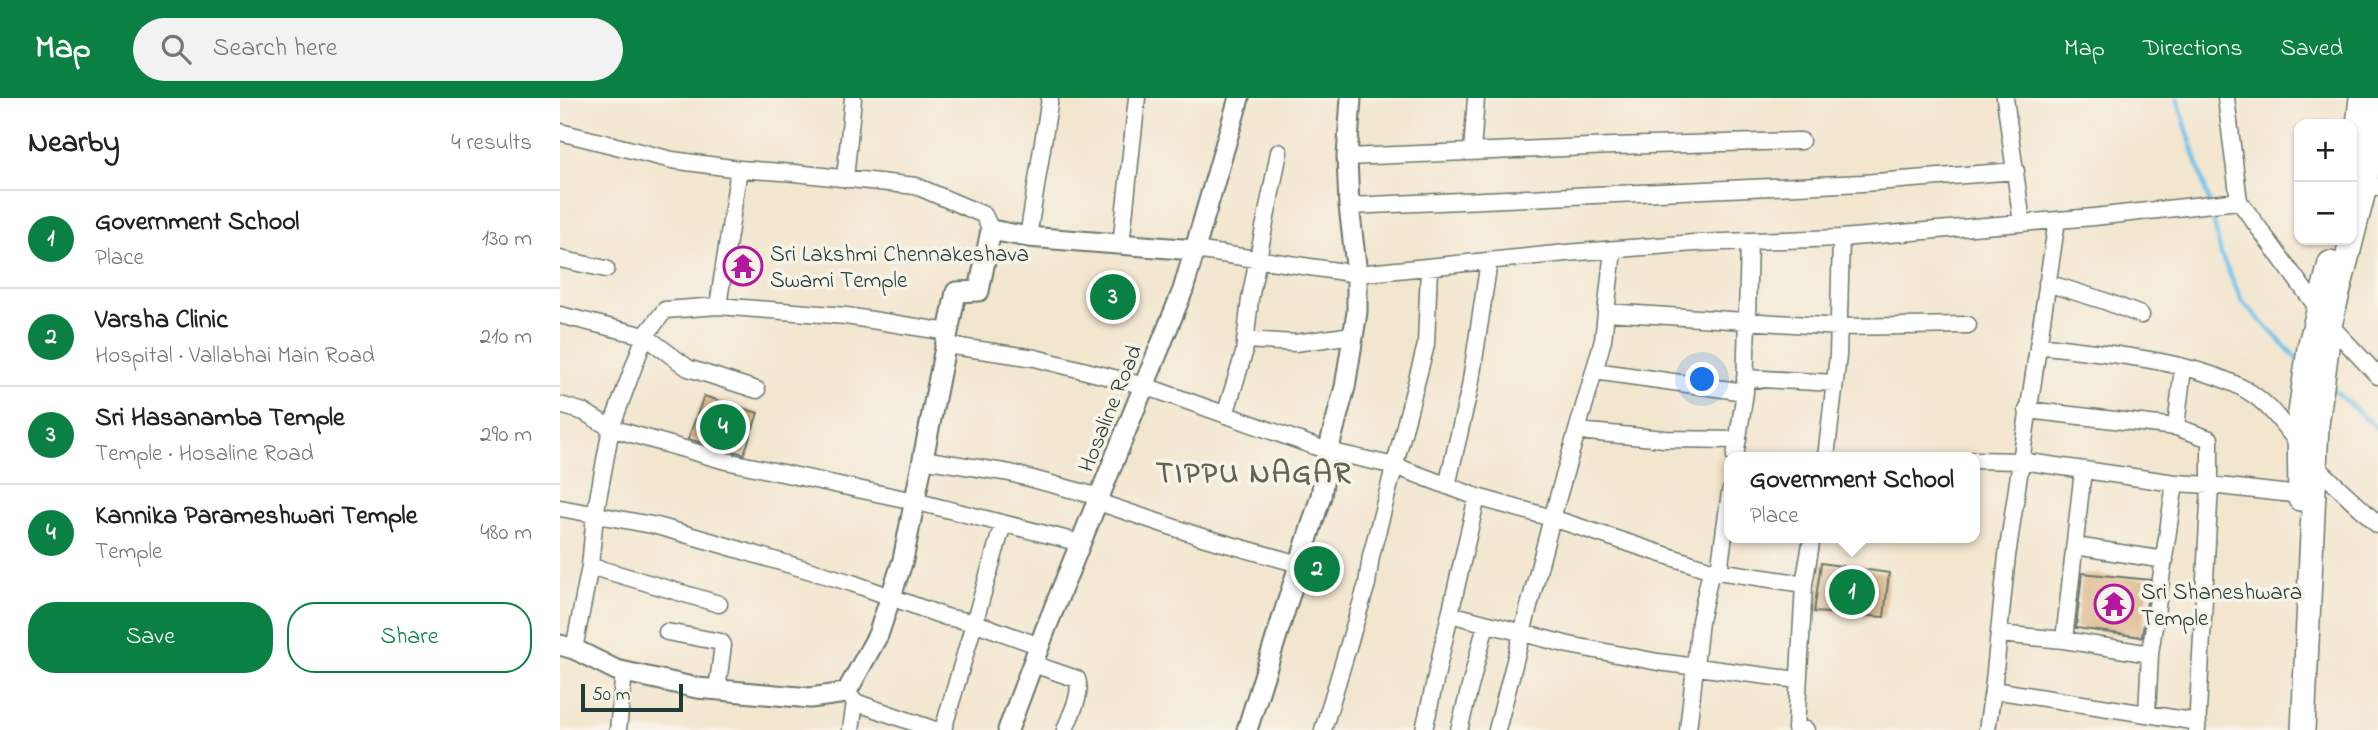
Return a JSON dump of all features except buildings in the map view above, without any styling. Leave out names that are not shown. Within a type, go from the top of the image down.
[{"type":"main road","points":[[2324,317],[2362,182],[2371,104]]},
{"type":"main road","points":[[2289,730],[2300,446],[2308,423],[2335,245]]},
{"type":"main road","points":[[2303,730],[2316,466],[2308,423]]},
{"type":"street","points":[[845,179],[853,98]]},
{"type":"street","points":[[1028,237],[1050,98]]},
{"type":"street","points":[[1121,245],[1137,98]]},
{"type":"street","name":"Hosaline Road","points":[[1008,730],[1183,290],[1240,98]]},
{"type":"street","points":[[1247,730],[1321,496],[1328,451],[1345,387],[1357,312],[1357,274],[1349,206],[1347,157],[1351,98]]},
{"type":"street","points":[[1472,152],[1476,98]]},
{"type":"street","points":[[2005,98],[2022,223]]},
{"type":"street","points":[[2226,98],[2239,201],[2324,317],[2378,376]]},
{"type":"street","points":[[560,132],[672,160],[916,186],[984,215],[991,230],[979,292],[956,292],[903,560],[878,635],[851,697],[851,730]]},
{"type":"street","points":[[1347,157],[1801,141]]},
{"type":"street","points":[[1225,415],[1244,353],[1258,258],[1279,152]]},
{"type":"street","points":[[718,306],[739,169]]},
{"type":"street","points":[[1349,206],[1863,183],[2016,171]]},
{"type":"street","points":[[991,230],[1028,237],[1195,250],[1357,274],[1613,250],[1841,238],[2239,201]]},
{"type":"street","points":[[1987,730],[2007,556],[2057,220]]},
{"type":"street","points":[[1827,452],[1839,327],[1841,238]]},
{"type":"street","points":[[1736,452],[1745,385],[1749,241]]},
{"type":"street","points":[[1497,730],[1552,518],[1603,340],[1613,250]]},
{"type":"street","points":[[560,258],[606,269]]},
{"type":"street","points":[[1447,486],[1472,376],[1489,261]]},
{"type":"street","points":[[1324,730],[1367,584],[1371,556],[1426,345],[1429,267]]},
{"type":"street","points":[[2047,283],[2141,315]]},
{"type":"street","points":[[935,730],[851,697],[810,698],[697,688],[616,670],[567,647],[590,566],[595,515],[611,428],[645,335],[665,310],[718,306],[846,316],[1034,358],[1145,386],[1328,451],[1395,466],[1477,497],[1552,518],[1715,571],[1804,584]]},
{"type":"street","points":[[1606,312],[1839,327],[1968,325]]},
{"type":"street","points":[[560,315],[645,335],[688,369],[757,390]]},
{"type":"street","points":[[1245,340],[1295,343],[1353,335]]},
{"type":"street","points":[[2038,345],[2143,359],[2183,368],[2221,378],[2252,394],[2269,407],[2316,466],[2378,525]]},
{"type":"street","points":[[2176,427],[2183,368]]},
{"type":"street","points":[[1594,371],[1745,385],[1835,383]]},
{"type":"street","points":[[560,405],[584,412],[611,428],[726,461],[914,501],[1081,543]]},
{"type":"street","points":[[1993,690],[2147,713],[2197,726],[2210,439],[2176,427],[2028,410]]},
{"type":"street","points":[[1577,431],[1665,439],[1738,440]]},
{"type":"street","points":[[922,459],[1010,473],[1099,499],[1202,537],[1299,564]]},
{"type":"street","points":[[1980,460],[2021,461],[2175,482],[2300,495]]},
{"type":"street","points":[[2064,640],[2083,470]]},
{"type":"street","points":[[2147,713],[2150,654],[2175,482]]},
{"type":"street","points":[[1424,730],[1477,497]]},
{"type":"street","points":[[560,508],[657,526],[852,583],[946,617],[976,623],[1077,679],[1078,693],[1065,730]]},
{"type":"street","points":[[943,730],[1003,524]]},
{"type":"street","points":[[1688,730],[1700,621],[1715,571],[1724,524]]},
{"type":"street","points":[[1806,730],[1796,729],[1804,584],[1811,543]]},
{"type":"street","points":[[2075,546],[2165,560]]},
{"type":"street","points":[[590,566],[719,604]]},
{"type":"street","points":[[1450,614],[1569,645],[1695,667],[1798,680]]},
{"type":"street","points":[[1459,730],[1486,624]]},
{"type":"street","points":[[667,632],[721,642],[717,690]]},
{"type":"street","points":[[1999,634],[2064,640],[2150,654]]},
{"type":"street","points":[[618,730],[624,672]]},
{"type":"waterway","points":[[2177,98],[2210,204],[2221,255],[2242,301],[2300,362]]},
{"type":"waterway","points":[[2331,388],[2378,429]]},
{"type":"place","name":"Sri Lakshmi Chennakeshava Swami Temple","points":[[743,266]]},
{"type":"place","name":"Sri Hasanamba Temple","points":[[1113,297]]},
{"type":"place","name":"Kannika Parameshwari Temple","points":[[723,427]]},
{"type":"place","name":"Varsha Clinic","points":[[1317,569]]},
{"type":"place","name":"Government School","points":[[1852,592]]},
{"type":"place","name":"Sri Shaneshwara Temple","points":[[2114,604]]},
{"type":"district","name":"TIPPU NAGAR","points":[[1254,472]]}]
